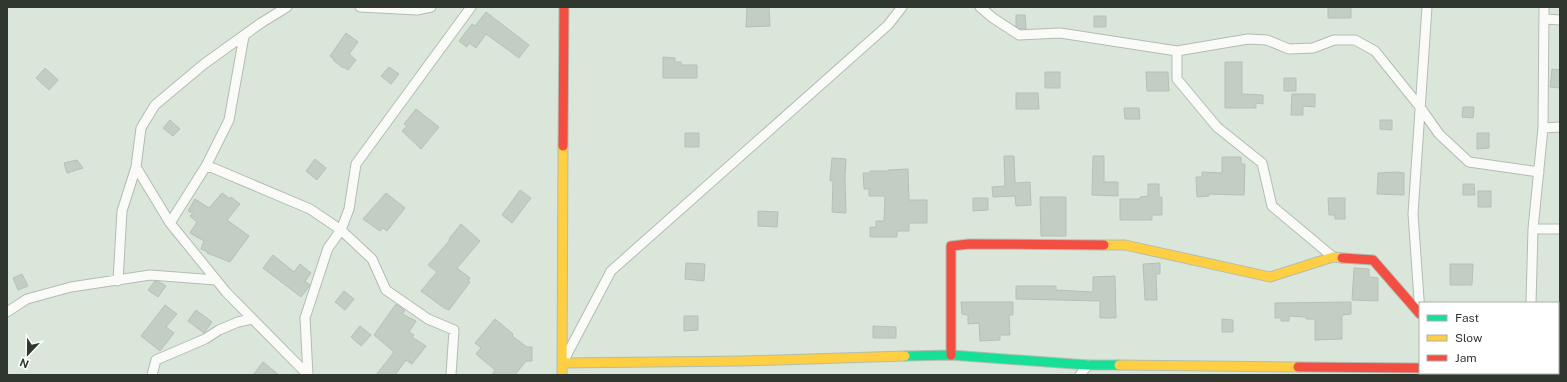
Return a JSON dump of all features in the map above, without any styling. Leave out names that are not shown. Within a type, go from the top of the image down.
[{"type":"street","points":[[118,281],[122,211],[136,167],[141,128],[155,105],[204,64],[287,7]]},
{"type":"street","points":[[360,7],[417,10],[431,7]]},
{"type":"street","points":[[308,375],[305,318],[328,248],[340,230],[349,209],[356,164],[472,7]]},
{"type":"street","points":[[562,375],[564,7]]},
{"type":"street","points":[[888,25],[896,7]]},
{"type":"street","points":[[562,363],[611,271],[888,25],[902,7]]},
{"type":"street","points":[[980,7],[993,18],[1020,35],[1060,33],[1177,51],[1248,39],[1267,40],[1289,49],[1313,48],[1334,40],[1355,40],[1375,51],[1420,106],[1439,134],[1469,162],[1539,172]]},
{"type":"street","points":[[1419,302],[1413,214],[1427,7]]},
{"type":"street","points":[[1532,302],[1533,229],[1543,128],[1544,7]]},
{"type":"street","points":[[1545,20],[1560,20]]},
{"type":"street","points":[[170,223],[206,166],[229,120],[244,36]]},
{"type":"street","points":[[1177,51],[1177,79],[1217,127],[1262,162],[1272,206],[1333,257]]},
{"type":"street","points":[[1543,128],[1560,127]]},
{"type":"street","points":[[206,166],[310,209],[340,230],[372,259],[386,290],[428,319],[454,330],[451,375]]},
{"type":"street","points":[[136,167],[170,223],[216,280],[252,319],[308,375]]},
{"type":"street","points":[[1533,229],[1560,229]]},
{"type":"street","points":[[951,355],[951,246],[969,244],[1125,245],[1270,277],[1333,257],[1373,260],[1419,312]]},
{"type":"street","points":[[7,312],[27,299],[71,287],[150,275],[216,280]]},
{"type":"street","points":[[153,374],[156,360],[205,339],[219,330],[238,322],[252,319]]},
{"type":"street","points":[[562,363],[742,361],[951,355],[1088,365],[1419,368]]},
{"type":"street","points":[[1080,375],[1088,365]]},
{"type":"building","points":[[747,7],[769,7],[770,26],[746,27]]},
{"type":"building","points":[[1328,7],[1351,7],[1351,18],[1328,18]]},
{"type":"building","points":[[486,12],[529,45],[519,58],[486,34],[476,48],[469,43],[467,47],[459,41],[472,24],[475,26]]},
{"type":"building","points":[[1016,15],[1025,15],[1026,29],[1020,29],[1016,26]]},
{"type":"building","points":[[1094,16],[1106,16],[1106,27],[1094,27]]},
{"type":"building","points":[[346,33],[358,42],[349,54],[356,60],[348,70],[344,67],[343,68],[330,56]]},
{"type":"building","points":[[663,57],[675,58],[675,62],[681,62],[681,65],[697,65],[697,78],[663,78]]},
{"type":"building","points":[[1225,62],[1242,62],[1242,94],[1263,95],[1263,104],[1256,103],[1256,108],[1225,108]]},
{"type":"building","points":[[389,67],[399,74],[391,84],[381,76]]},
{"type":"building","points":[[45,68],[58,80],[49,90],[36,78]]},
{"type":"building","points":[[1552,69],[1560,70],[1560,88],[1550,87]]},
{"type":"building","points":[[1045,72],[1060,72],[1060,88],[1045,88]]},
{"type":"building","points":[[1146,72],[1168,72],[1169,91],[1147,91]]},
{"type":"building","points":[[1284,78],[1296,78],[1296,91],[1284,91]]},
{"type":"building","points":[[1016,93],[1038,93],[1039,109],[1016,109]]},
{"type":"building","points":[[1292,94],[1315,94],[1315,107],[1303,106],[1303,115],[1291,115]]},
{"type":"building","points":[[1463,107],[1474,107],[1473,118],[1462,117]]},
{"type":"building","points":[[1124,108],[1139,108],[1140,119],[1125,119]]},
{"type":"building","points":[[416,109],[439,127],[421,149],[402,131],[407,126],[404,124]]},
{"type":"building","points":[[170,120],[180,129],[173,136],[163,128]]},
{"type":"building","points":[[1380,120],[1392,120],[1392,130],[1380,129]]},
{"type":"building","points":[[685,133],[699,133],[699,147],[685,147]]},
{"type":"building","points":[[1477,133],[1489,133],[1489,148],[1477,149]]},
{"type":"building","points":[[1004,156],[1014,156],[1015,183],[1030,182],[1031,205],[1016,206],[1015,196],[993,197],[992,187],[1005,186]]},
{"type":"building","points":[[1093,156],[1104,156],[1104,182],[1118,182],[1118,196],[1092,195]]},
{"type":"building","points":[[1222,157],[1241,157],[1241,164],[1245,164],[1244,195],[1209,194],[1209,196],[1197,197],[1196,177],[1202,177],[1202,172],[1222,173]]},
{"type":"building","points":[[832,158],[846,159],[846,213],[832,212],[833,181],[830,181]]},
{"type":"building","points":[[315,159],[326,168],[317,180],[306,171]]},
{"type":"building","points":[[77,160],[83,168],[67,173],[64,163]]},
{"type":"building","points":[[908,169],[909,200],[927,200],[927,223],[909,223],[909,231],[897,231],[897,237],[870,237],[870,227],[876,227],[876,221],[884,221],[885,196],[869,196],[869,189],[864,189],[863,173],[870,173],[870,171]]},
{"type":"building","points":[[1378,173],[1404,173],[1404,195],[1377,194]]},
{"type":"building","points":[[1148,184],[1159,184],[1159,197],[1162,197],[1162,215],[1152,215],[1152,220],[1120,220],[1120,199],[1140,199],[1140,197],[1148,196]]},
{"type":"building","points":[[1463,184],[1474,184],[1475,195],[1463,195]]},
{"type":"building","points":[[520,190],[531,198],[512,223],[502,215]]},
{"type":"building","points":[[1478,191],[1491,191],[1491,207],[1478,207]]},
{"type":"building","points":[[222,193],[230,199],[231,197],[240,204],[227,220],[249,236],[230,262],[201,249],[204,241],[190,233],[197,222],[190,216],[193,213],[188,211],[195,199],[209,208]]},
{"type":"building","points":[[386,193],[405,208],[387,231],[383,228],[380,231],[363,219]]},
{"type":"building","points":[[1040,197],[1066,197],[1066,236],[1041,236]]},
{"type":"building","points":[[973,198],[988,198],[988,210],[973,211]]},
{"type":"building","points":[[1328,198],[1345,198],[1345,219],[1335,219],[1335,215],[1329,215]]},
{"type":"building","points":[[758,211],[778,212],[777,227],[758,226]]},
{"type":"building","points":[[461,224],[480,241],[457,268],[470,278],[468,281],[470,282],[449,310],[421,291],[437,272],[428,265],[450,240],[449,239]]},
{"type":"building","points":[[273,255],[294,272],[300,264],[311,273],[305,281],[310,285],[301,297],[263,268]]},
{"type":"building","points":[[686,263],[705,264],[704,281],[685,279]]},
{"type":"building","points":[[1160,263],[1160,274],[1156,274],[1157,300],[1145,300],[1143,264]]},
{"type":"building","points":[[1450,264],[1473,264],[1472,285],[1450,285]]},
{"type":"building","points":[[1354,268],[1369,269],[1369,277],[1378,278],[1378,301],[1352,300]]},
{"type":"building","points":[[22,274],[28,286],[18,290],[13,278]]},
{"type":"building","points":[[1115,276],[1116,318],[1100,318],[1100,301],[1016,299],[1016,286],[1056,286],[1056,290],[1093,292],[1093,277]]},
{"type":"building","points":[[155,281],[166,286],[158,297],[148,290]]},
{"type":"building","points":[[344,291],[354,299],[345,310],[335,302]]},
{"type":"building","points":[[961,302],[1013,302],[1013,315],[1009,315],[1010,335],[1000,335],[1000,340],[980,341],[979,323],[968,324],[968,315],[962,314]]},
{"type":"building","points":[[1351,302],[1351,314],[1342,315],[1342,339],[1315,340],[1315,319],[1289,316],[1289,321],[1281,321],[1281,318],[1275,318],[1275,303]]},
{"type":"building","points":[[396,304],[405,311],[402,314],[416,321],[409,332],[414,335],[412,337],[426,346],[412,364],[406,360],[395,375],[376,375],[394,352],[374,335]]},
{"type":"building","points":[[165,305],[177,314],[166,327],[174,333],[160,351],[141,336]]},
{"type":"building","points":[[196,310],[212,322],[204,333],[188,321]]},
{"type":"building","points":[[684,316],[698,316],[698,330],[684,331]]},
{"type":"building","points":[[495,319],[513,334],[512,336],[527,347],[532,347],[532,361],[526,361],[515,375],[492,375],[495,370],[476,354],[481,348],[475,343]]},
{"type":"building","points":[[1222,319],[1233,320],[1233,332],[1222,332]]},
{"type":"building","points":[[360,326],[371,335],[361,346],[351,337]]},
{"type":"building","points":[[873,326],[896,327],[896,338],[873,338]]},
{"type":"building","points":[[263,362],[279,375],[253,375]]},
{"type":"traffic: fast","points":[[905,356],[951,355],[1088,365],[1119,365]]},
{"type":"traffic: slow","points":[[562,375],[563,146]]},
{"type":"traffic: slow","points":[[1104,245],[1125,245],[1270,277],[1333,257],[1342,258]]},
{"type":"traffic: slow","points":[[562,363],[742,361],[905,356]]},
{"type":"traffic: slow","points":[[1119,365],[1298,367]]},
{"type":"traffic: jam","points":[[563,146],[564,7]]},
{"type":"traffic: jam","points":[[951,355],[951,246],[969,244],[1104,245]]},
{"type":"traffic: jam","points":[[1342,258],[1373,260],[1419,313]]},
{"type":"traffic: jam","points":[[1298,367],[1419,368]]}]
